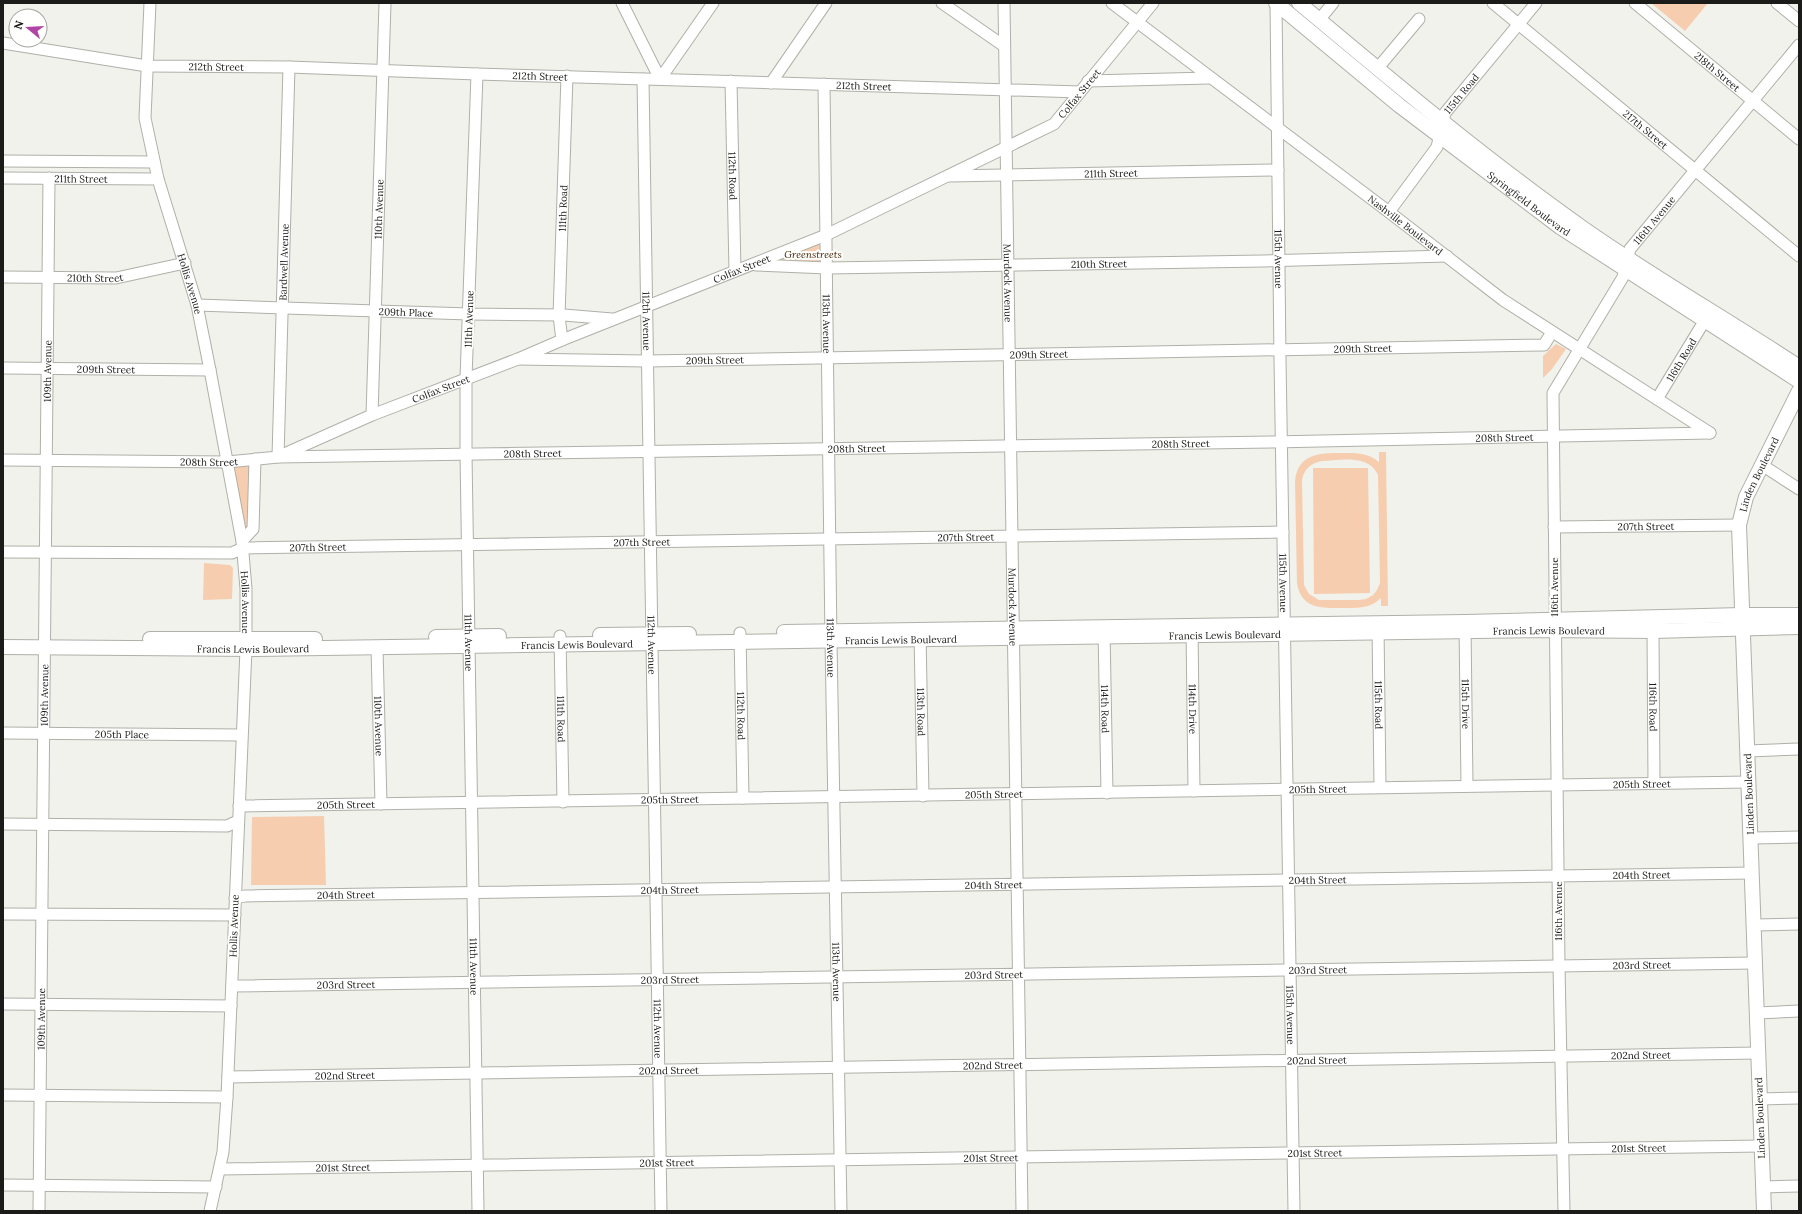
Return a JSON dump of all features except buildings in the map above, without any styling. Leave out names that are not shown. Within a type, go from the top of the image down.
[{"type":"main road","name":"Springfield Boulevard","points":[[1276,3],[1440,138],[1560,227],[1626,263],[1799,367]]},
{"type":"main road","name":"Springfield Boulevard","points":[[1299,3],[1443,122],[1537,195],[1586,230],[1626,263],[1705,320],[1799,381]]},
{"type":"main road","name":"Linden Boulevard","points":[[1764,1211],[1739,525],[1746,497],[1799,391]]},
{"type":"main road","name":"Francis Lewis Boulevard","points":[[3,647],[45,643],[246,644],[469,642],[920,634],[1465,627],[1554,625],[1742,615],[1799,615]]},
{"type":"main road","name":"Francis Lewis Boulevard","points":[[1554,625],[1652,631],[1799,627]]},
{"type":"main road","name":"Francis Lewis Boulevard","points":[[3,638],[45,643]]},
{"type":"main road","name":"Francis Lewis Boulevard","points":[[246,644],[377,648],[469,642]]},
{"type":"street","name":"Hollis Avenue","points":[[150,3],[145,118],[158,179],[197,305],[242,544],[246,589],[246,644],[227,1097],[223,1152],[210,1211]]},
{"type":"street","name":"110th Avenue","points":[[372,415],[385,3]]},
{"type":"street","points":[[622,3],[660,79],[713,3]]},
{"type":"street","points":[[771,83],[826,3]]},
{"type":"street","points":[[942,3],[1004,46]]},
{"type":"street","name":"Murdock Avenue","points":[[1004,3],[1022,1211]]},
{"type":"street","name":"Nashville Boulevard","points":[[1112,3],[1503,300],[1710,432]]},
{"type":"street","name":"Colfax Street","points":[[278,457],[372,415],[518,359],[646,306],[826,235],[1054,124],[1153,3]]},
{"type":"street","name":"115th Avenue","points":[[1276,3],[1281,441],[1294,1211]]},
{"type":"street","points":[[1319,20],[1333,3]]},
{"type":"street","name":"217th Street","points":[[1493,3],[1799,256]]},
{"type":"street","name":"115th Road","points":[[1389,212],[1437,147],[1445,113],[1536,3]]},
{"type":"street","name":"218th Street","points":[[1635,3],[1799,139]]},
{"type":"street","points":[[1777,3],[1799,21]]},
{"type":"street","points":[[1377,69],[1419,19]]},
{"type":"street","name":"212th Street","points":[[3,43],[147,66],[289,67],[1080,92]]},
{"type":"street","name":"116th Avenue","points":[[1564,1211],[1564,1149],[1559,966],[1558,784],[1554,625],[1553,393],[1622,277],[1630,249],[1799,45]]},
{"type":"street","name":"Bardwell Avenue","points":[[278,457],[289,67]]},
{"type":"street","name":"111th Avenue","points":[[477,74],[470,314],[466,378],[466,454],[478,1211]]},
{"type":"street","name":"111th Road","points":[[562,340],[559,316],[567,76]]},
{"type":"street","points":[[1088,81],[1209,78]]},
{"type":"street","name":"112th Avenue","points":[[643,79],[660,1211]]},
{"type":"street","name":"112th Road","points":[[731,81],[735,271]]},
{"type":"street","name":"113th Avenue","points":[[824,84],[831,539],[831,636],[841,1211]]},
{"type":"street","name":"211th Street","points":[[3,161],[154,162]]},
{"type":"street","name":"211th Street","points":[[945,176],[1278,170]]},
{"type":"street","name":"211th Street","points":[[3,178],[158,179]]},
{"type":"street","name":"109th Avenue","points":[[39,1211],[49,178]]},
{"type":"street","name":"210th Street","points":[[750,265],[827,268],[1279,261],[1447,256]]},
{"type":"street","name":"210th Street","points":[[3,277],[116,278],[185,263]]},
{"type":"street","name":"209th Place","points":[[197,305],[470,314],[566,315],[615,320]]},
{"type":"street","name":"116th Road","points":[[1657,399],[1705,320]]},
{"type":"street","name":"209th Street","points":[[518,359],[647,361],[1280,351],[1544,345],[1552,332]]},
{"type":"street","name":"209th Street","points":[[3,368],[210,370]]},
{"type":"street","name":"208th Street","points":[[3,460],[227,462],[278,457],[1552,437],[1710,432]]},
{"type":"street","points":[[242,544],[253,529],[255,459]]},
{"type":"street","points":[[1762,465],[1799,489]]},
{"type":"street","name":"207th Street","points":[[1554,527],[1739,525]]},
{"type":"street","name":"207th Street","points":[[3,552],[232,553],[242,544],[468,544],[1283,532]]},
{"type":"street","name":"115th Drive","points":[[1465,627],[1467,786]]},
{"type":"street","name":"115th Road","points":[[1378,628],[1380,787]]},
{"type":"street","name":"114th Drive","points":[[1192,631],[1194,792]]},
{"type":"street","name":"116th Road","points":[[1652,631],[1654,783]]},
{"type":"street","name":"114th Road","points":[[1104,632],[1107,793]]},
{"type":"street","name":"113th Road","points":[[920,634],[923,796]]},
{"type":"street","name":"112th Road","points":[[740,637],[743,798]]},
{"type":"street","name":"111th Road","points":[[560,640],[563,802]]},
{"type":"street","name":"110th Avenue","points":[[377,648],[380,804]]},
{"type":"street","name":"205th Place","points":[[3,733],[241,735]]},
{"type":"street","points":[[1748,751],[1799,749]]},
{"type":"street","name":"205th Street","points":[[239,806],[1749,782]]},
{"type":"street","points":[[3,824],[227,826],[238,821]]},
{"type":"street","points":[[1751,838],[1799,837]]},
{"type":"street","name":"204th Street","points":[[235,898],[1752,872]]},
{"type":"street","points":[[3,914],[234,914]]},
{"type":"street","points":[[1754,925],[1799,924]]},
{"type":"street","name":"203rd Street","points":[[232,986],[474,984],[1755,963]]},
{"type":"street","points":[[3,1004],[231,1006]]},
{"type":"street","points":[[1757,1013],[1799,1011]]},
{"type":"street","name":"202nd Street","points":[[228,1077],[1758,1053]]},
{"type":"street","points":[[3,1095],[227,1097]]},
{"type":"street","points":[[1760,1099],[1799,1098]]},
{"type":"street","name":"201st Street","points":[[220,1169],[1761,1146]]},
{"type":"street","points":[[3,1185],[216,1187]]},
{"type":"street","points":[[1763,1187],[1799,1186]]},
{"type":"green space","points":[[1651,3],[1708,3],[1685,31]]},
{"type":"green space","name":"Greenstreets","points":[[825,237],[826,265],[766,263]]},
{"type":"green space","points":[[1556,344],[1566,349],[1552,369],[1543,378],[1543,356]]},
{"type":"green space","points":[[1379,452],[1386,452],[1388,606],[1381,606],[1381,598],[1377,602],[1368,606],[1358,608],[1327,608],[1313,605],[1303,598],[1299,592],[1297,583],[1295,482],[1300,466],[1310,457],[1325,454],[1361,454],[1370,456],[1379,462]],"holes":[[[1345,459],[1361,461],[1374,468],[1378,475],[1380,583],[1373,595],[1366,599],[1319,600],[1309,594],[1304,585],[1302,480],[1304,473],[1311,465],[1322,461]]]},
{"type":"green space","points":[[251,464],[249,527],[246,534],[230,468]]},
{"type":"green space","points":[[1313,468],[1368,468],[1370,593],[1314,594]]},
{"type":"green space","points":[[204,563],[230,565],[233,568],[232,599],[203,600]]},
{"type":"green space","points":[[324,816],[326,885],[251,885],[252,817]]}]
